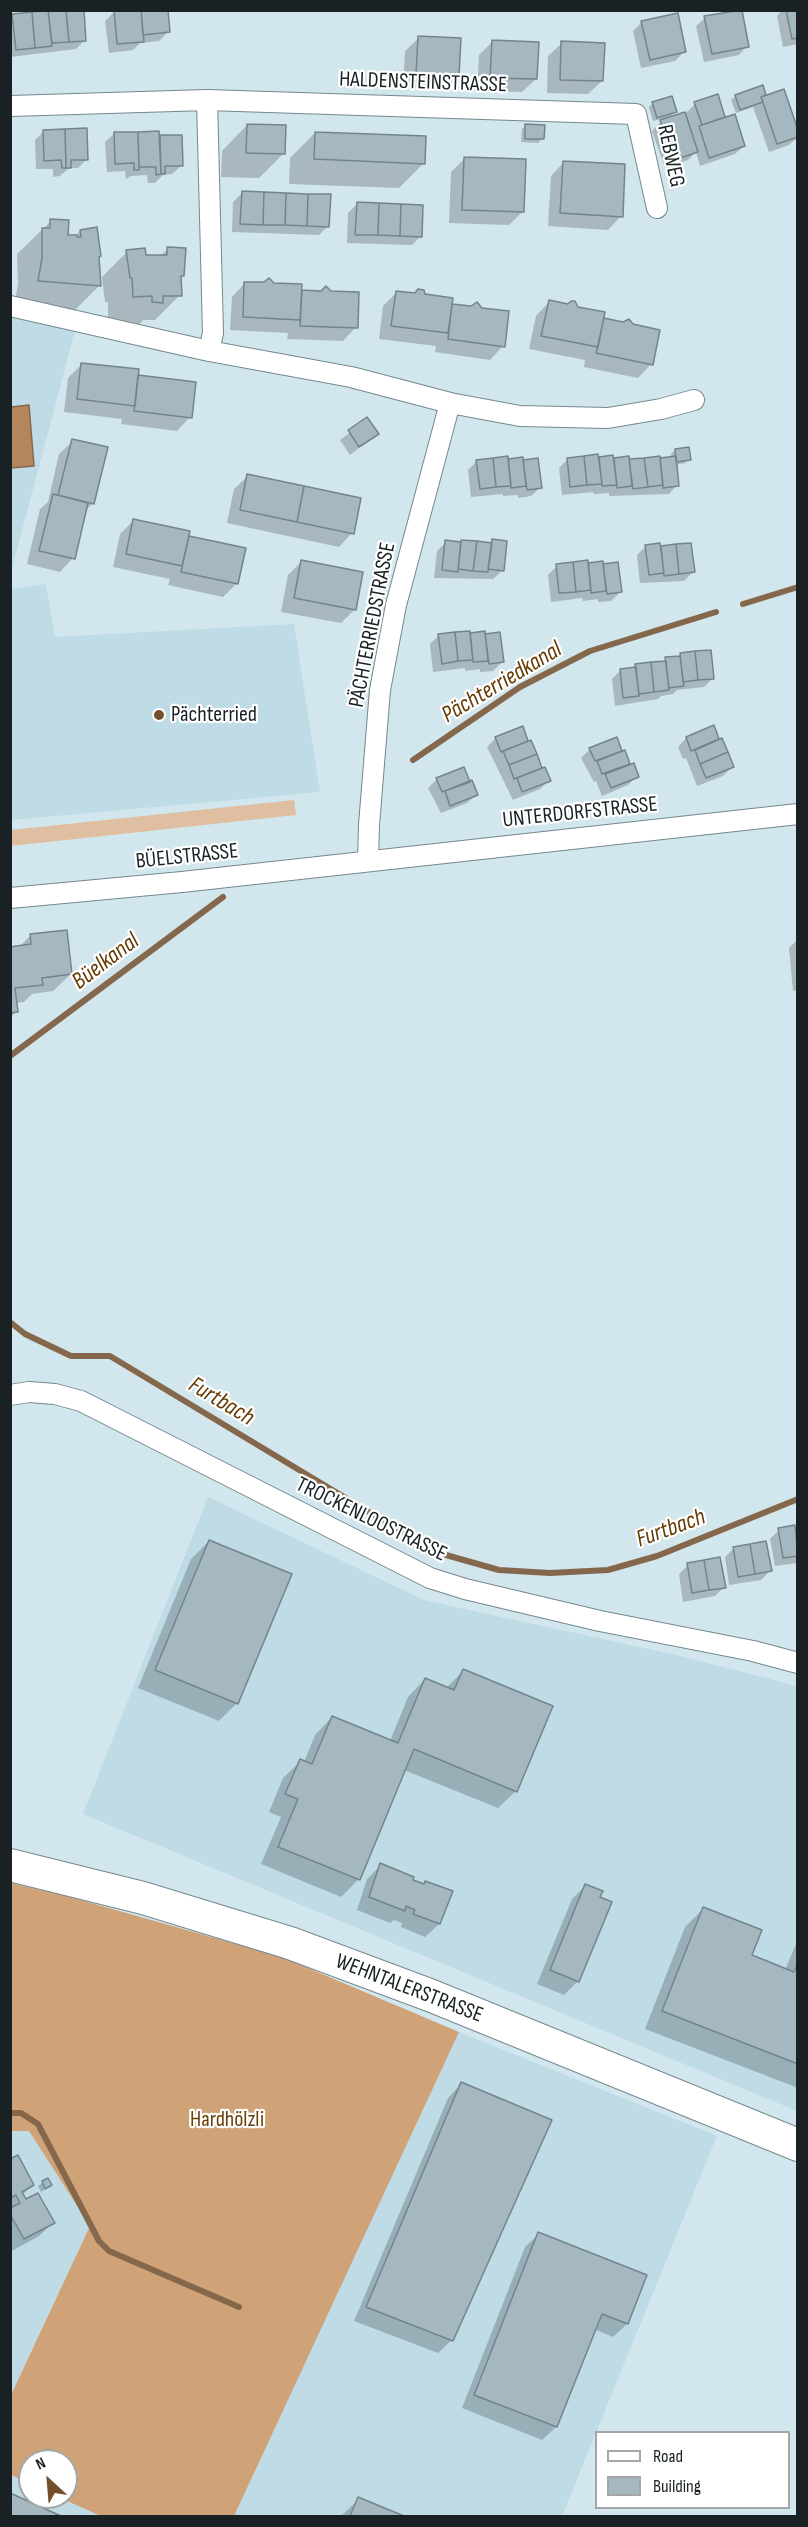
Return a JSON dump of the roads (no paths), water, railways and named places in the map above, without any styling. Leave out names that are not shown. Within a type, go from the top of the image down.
[{"type":"main road","name":"WEHNTALERSTRASSE","points":[[10,1865],[132,1895],[290,1943],[432,1996],[798,2145]]},
{"type":"street","name":"HALDENSTEINSTRASSE","points":[[10,106],[207,100],[636,114]]},
{"type":"street","points":[[207,100],[213,333],[209,351]]},
{"type":"street","name":"REBWEG","points":[[636,114],[657,208]]},
{"type":"street","points":[[10,306],[209,351],[351,377],[450,403],[520,416],[608,418],[661,409],[694,400]]},
{"type":"street","name":"PÄCHTERRIEDSTRASSE","points":[[368,860],[380,690],[396,605],[450,403]]},
{"type":"street","name":"UNTERDORFSTRASSE","points":[[368,860],[798,813]]},
{"type":"street","name":"BÜELSTRASSE","points":[[10,898],[182,882],[368,860]]},
{"type":"street","name":"TROCKENLOOSTRASSE","points":[[10,1395],[29,1392],[55,1394],[81,1401],[430,1578],[465,1589],[600,1621],[753,1651],[798,1663]]},
{"type":"waterway","name":"Pächterriedkanal","points":[[743,604],[798,587]]},
{"type":"waterway","name":"Pächterriedkanal","points":[[413,760],[520,687],[590,651],[716,612]]},
{"type":"waterway","name":"Büelkanal","points":[[10,1056],[223,897]]},
{"type":"waterway","name":"Furtbach","points":[[10,1322],[25,1334],[71,1356],[110,1356],[407,1535]]},
{"type":"waterway","name":"Furtbach","points":[[446,1555],[499,1570],[550,1573],[608,1570],[657,1556],[798,1499]]},
{"type":"waterway","points":[[10,2113],[21,2113],[38,2124],[99,2241],[109,2251],[239,2307]]},
{"type":"place","name":"Pächterried","points":[[159,715]]},
{"type":"park label","name":"Hardhölzli","points":[[227,2120]]}]
